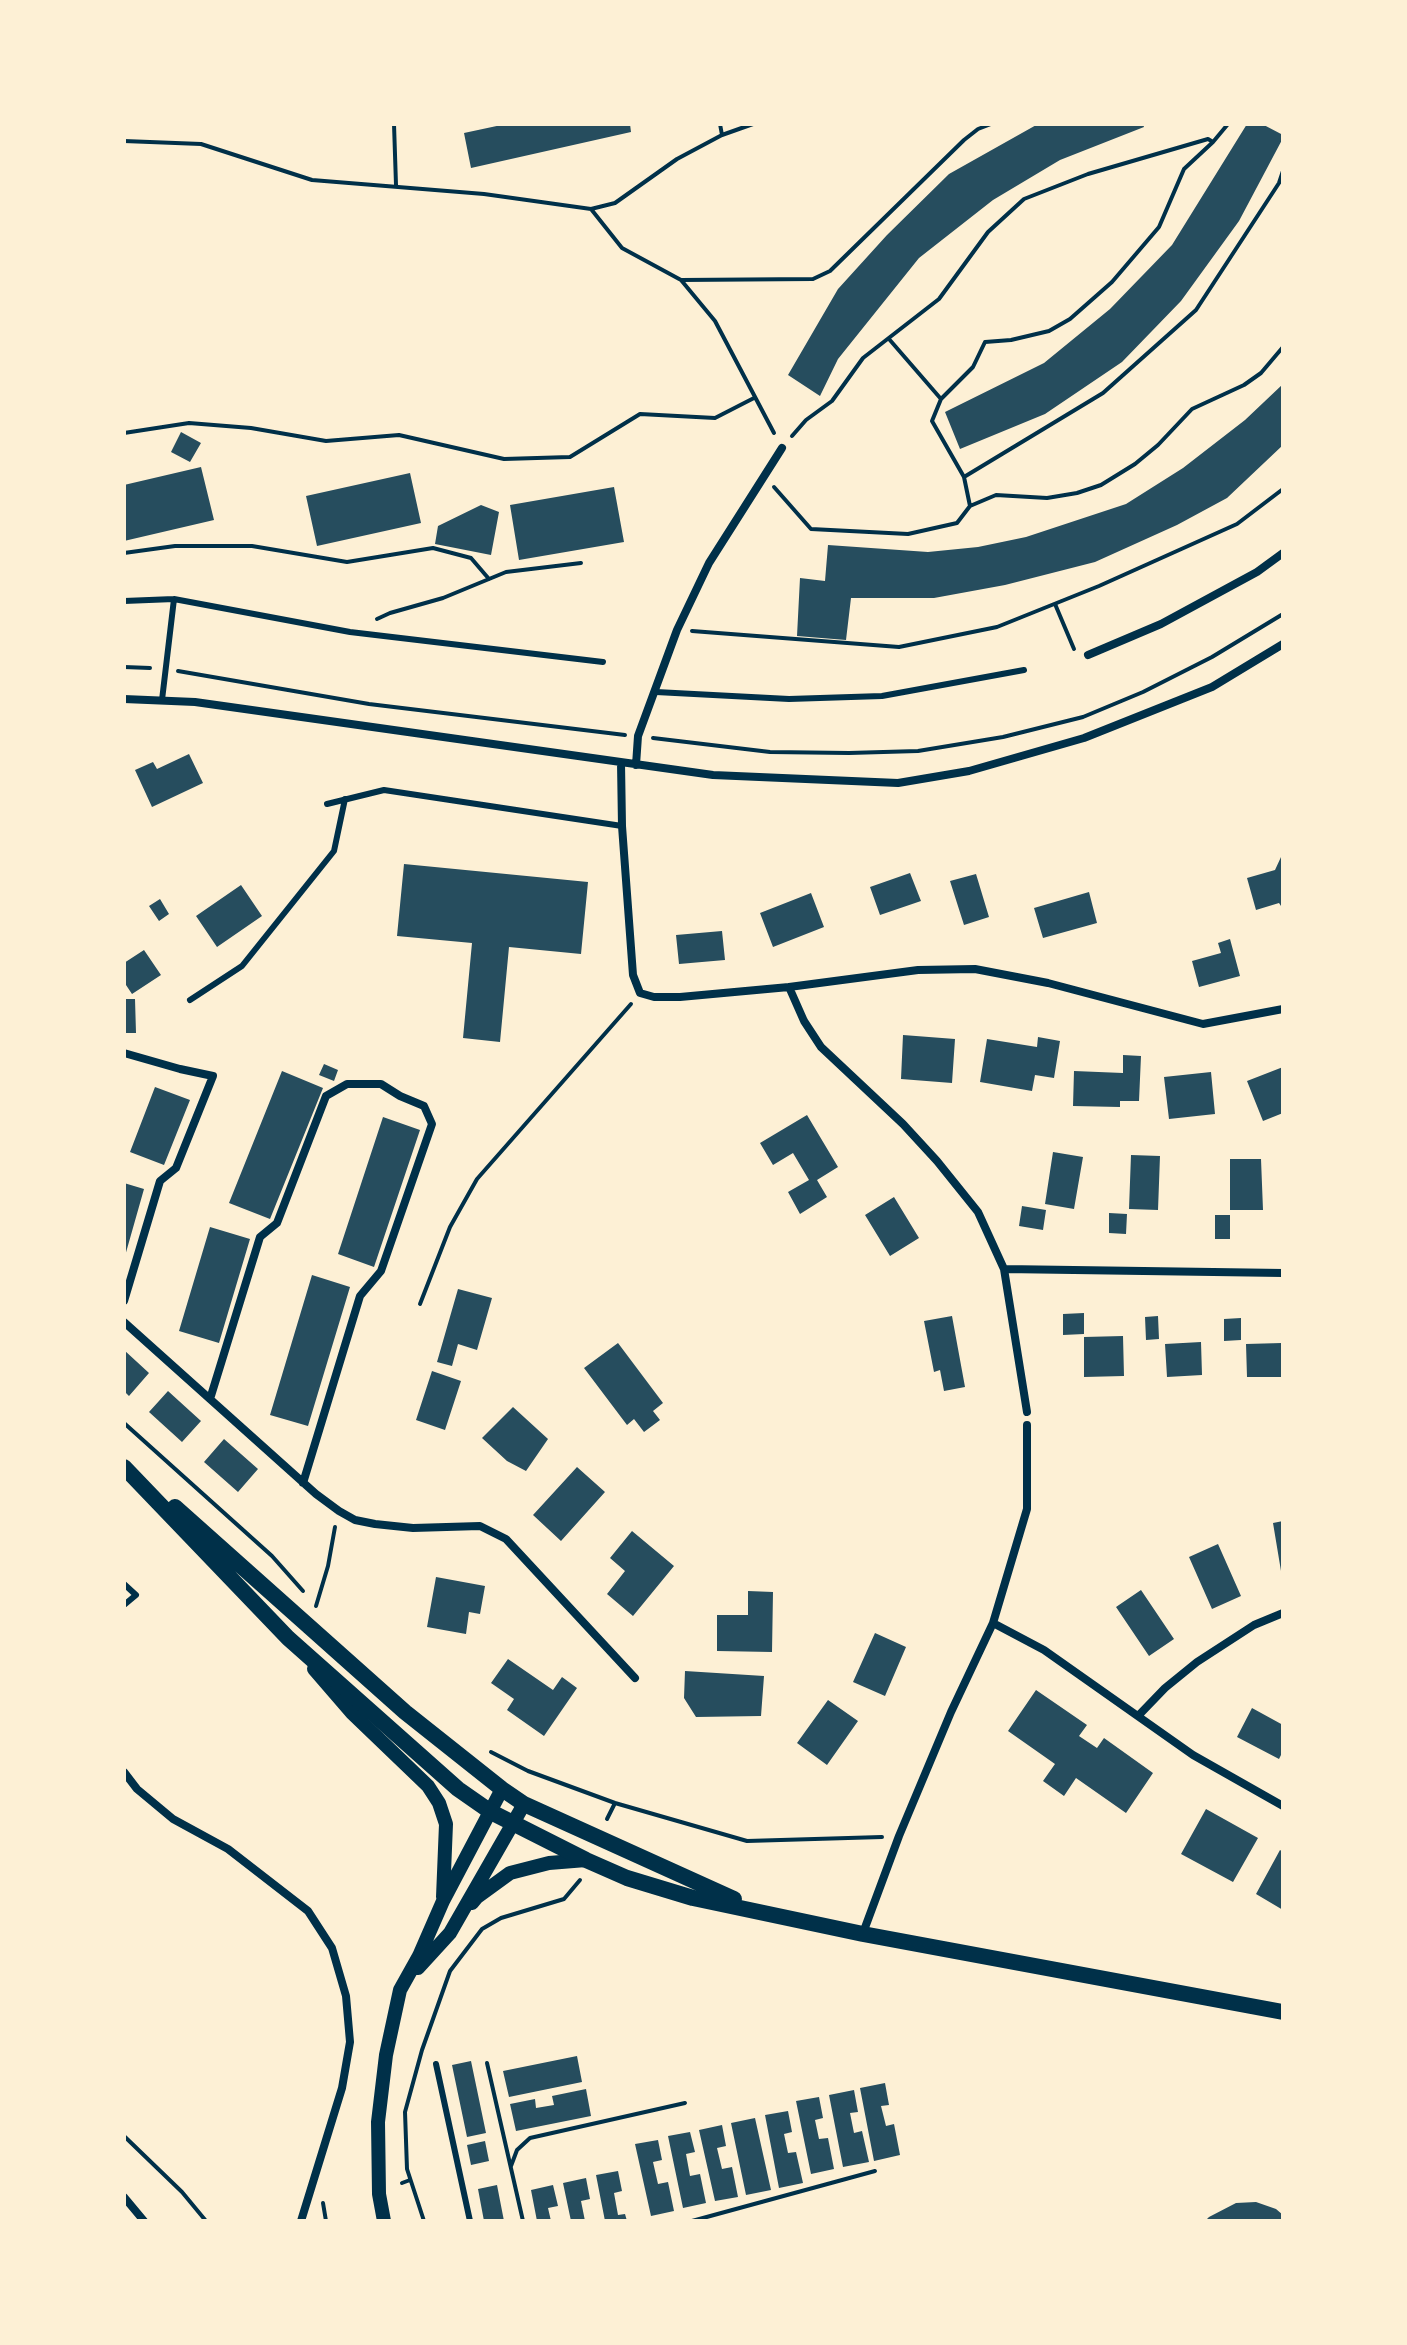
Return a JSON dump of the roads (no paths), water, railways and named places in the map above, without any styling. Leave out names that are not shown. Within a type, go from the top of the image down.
[{"type":"main road","points":[[124,1465],[288,1638],[458,1789],[491,1812],[586,1860],[627,1878],[680,1894],[863,1934],[1283,2012]]},
{"type":"main road","points":[[124,1465],[405,1712],[502,1789],[524,1804],[761,1911]]},
{"type":"street","points":[[636,765],[638,736],[677,630],[709,563],[782,448]]},
{"type":"street","points":[[1088,655],[1161,624],[1257,572],[1283,553]]},
{"type":"street","points":[[124,699],[195,702],[713,775],[898,783],[969,771],[1084,738],[1198,692],[1283,644]]},
{"type":"street","points":[[621,763],[622,826],[633,975],[640,993],[654,997],[680,997],[918,970],[975,969],[1048,983],[1203,1024],[1283,1009]]},
{"type":"street","points":[[789,987],[804,1021],[821,1047],[903,1124],[963,1193],[991,1237],[1004,1269],[1027,1412]]},
{"type":"street","points":[[124,1053],[213,1076],[176,1168],[160,1181],[124,1301]]},
{"type":"street","points":[[210,1399],[260,1237],[277,1223],[326,1096],[347,1084],[381,1084],[424,1106],[432,1124],[381,1271],[360,1296],[303,1483]]},
{"type":"street","points":[[1004,1269],[1283,1273]]},
{"type":"street","points":[[124,1322],[303,1483],[339,1511],[355,1520],[375,1524],[413,1528],[480,1526],[506,1539],[635,1678]]},
{"type":"street","points":[[863,1934],[899,1836],[961,1689],[993,1623],[1027,1509],[1027,1425]]},
{"type":"street","points":[[1138,1716],[1165,1688],[1197,1662],[1254,1625],[1283,1613]]},
{"type":"street","points":[[993,1623],[1044,1650],[1193,1755],[1283,1806]]},
{"type":"street","points":[[288,1638],[352,1713],[428,1786],[439,1803],[446,1824],[443,1901]]},
{"type":"street","points":[[124,1772],[137,1789],[173,1819],[228,1849],[308,1911],[332,1948],[346,1996],[350,2042],[342,2088],[301,2221]]},
{"type":"street","points":[[384,2221],[378,2181],[378,2122],[386,2055],[400,1990],[502,1789]]},
{"type":"street","points":[[450,1933],[524,1804]]},
{"type":"street","points":[[400,1990],[477,1897],[510,1873],[549,1863],[586,1860]]},
{"type":"street","points":[[124,2197],[144,2221]]},
{"type":"lane","points":[[124,601],[174,599],[350,632],[603,662]]},
{"type":"lane","points":[[162,700],[174,599]]},
{"type":"lane","points":[[656,692],[789,699],[882,696],[1024,670]]},
{"type":"lane","points":[[327,804],[384,790],[622,826]]},
{"type":"lane","points":[[190,1000],[242,966],[334,851],[345,799]]},
{"type":"lane","points":[[124,1584],[136,1595],[124,1605]]},
{"type":"lane","points":[[436,2064],[470,2221]]}]
